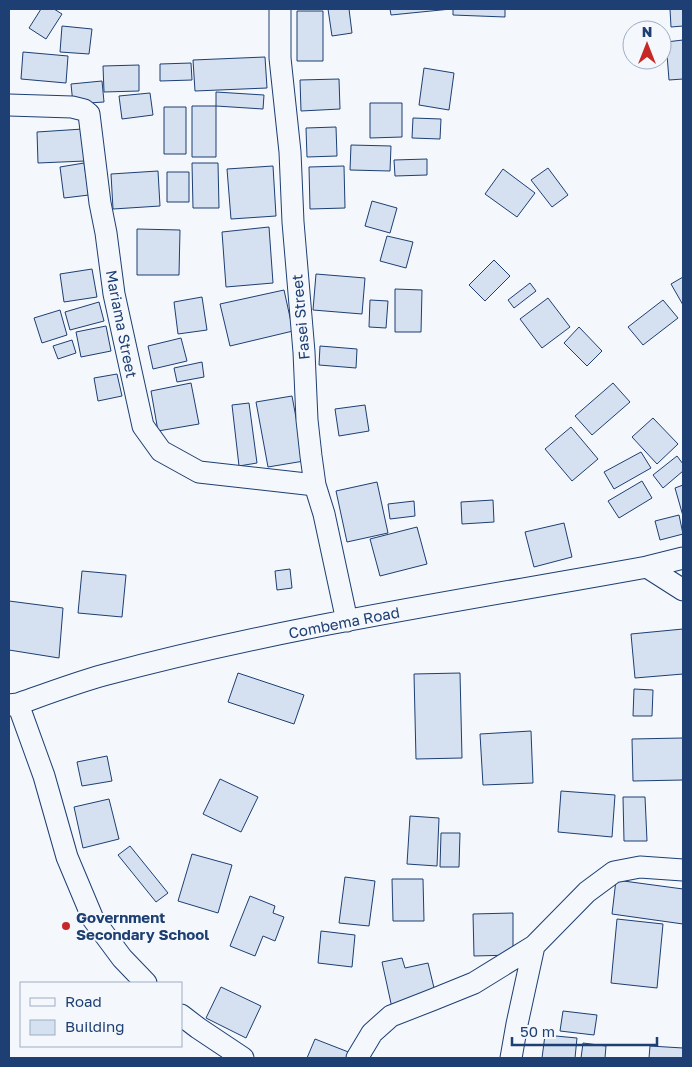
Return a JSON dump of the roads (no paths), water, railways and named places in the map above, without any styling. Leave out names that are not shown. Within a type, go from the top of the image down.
[{"type":"street","name":"Fasei Street","points":[[280,9],[280,58],[290,152],[307,420],[314,485],[324,514],[347,621]]},
{"type":"street","name":"Mariama Street","points":[[9,105],[72,107],[84,110],[89,114],[100,202],[116,303],[143,426],[162,451],[199,472],[314,485]]},
{"type":"street","name":"Combema Road","points":[[13,705],[102,676],[204,650],[347,621],[647,567],[683,558]]},
{"type":"street","points":[[647,567],[683,590]]},
{"type":"street","points":[[13,705],[44,776],[66,857],[93,919],[122,958],[145,982]]},
{"type":"street","points":[[357,1058],[372,1032],[391,1016],[474,982],[534,946],[587,892],[614,872],[640,868],[683,870]]},
{"type":"street","points":[[511,1058],[534,946]]},
{"type":"street","points":[[182,1016],[244,1058]]},
{"type":"place","name":"Government Secondary School","points":[[66,926]]}]
